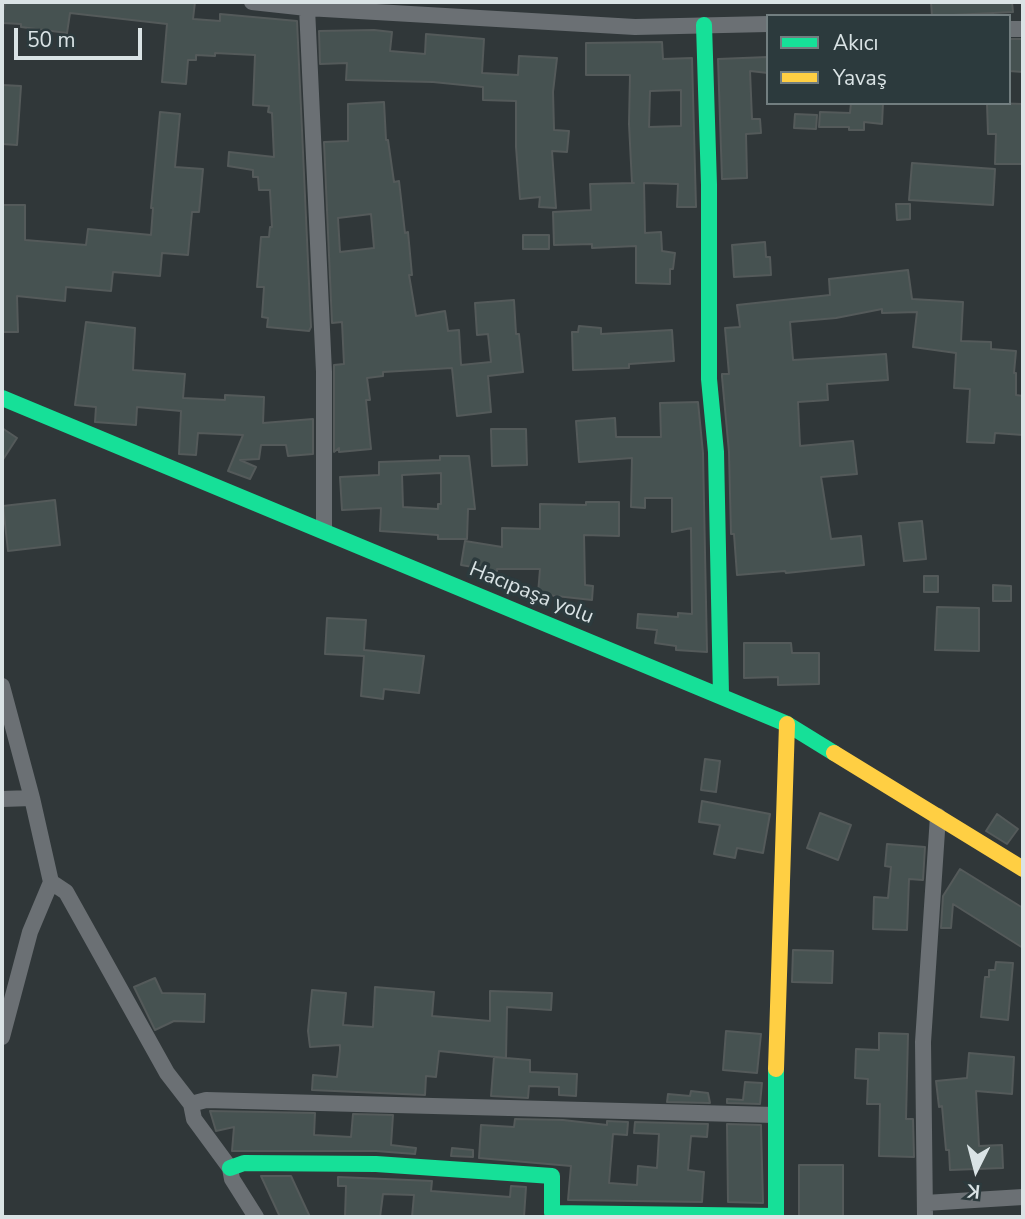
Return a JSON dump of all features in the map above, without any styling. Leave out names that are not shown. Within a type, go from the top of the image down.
[{"type":"street","points":[[252,2],[307,8],[635,27],[766,24]]},
{"type":"street","points":[[307,8],[324,372],[324,531]]},
{"type":"street","points":[[704,25],[709,185],[709,379],[716,452],[721,695]]},
{"type":"street","name":"Hacıpaşa yolu","points":[[2,398],[787,724],[1023,869]]},
{"type":"street","points":[[2,686],[51,882],[30,932],[2,1037]]},
{"type":"street","points":[[230,1168],[244,1163],[376,1164],[552,1176],[552,1213],[776,1216],[774,1115],[787,724]]},
{"type":"street","points":[[2,799],[32,798]]},
{"type":"street","points":[[938,816],[923,1042],[925,1210],[1023,1197]]},
{"type":"street","points":[[51,882],[66,892],[167,1073],[191,1104],[194,1119],[230,1168],[232,1179],[256,1217]]},
{"type":"street","points":[[191,1104],[206,1100],[774,1115]]},
{"type":"building","points":[[5,2],[195,2],[193,19],[220,21],[220,14],[297,21],[311,327],[309,331],[267,327],[268,318],[262,317],[264,287],[257,287],[261,237],[269,237],[272,227],[270,190],[259,190],[258,177],[253,177],[253,170],[228,166],[229,152],[274,157],[272,113],[268,112],[269,106],[253,105],[255,55],[196,55],[196,60],[188,60],[186,84],[162,82],[167,24],[70,13],[67,33],[21,27],[21,24],[2,23]]},
{"type":"building","points":[[931,2],[1012,2],[1013,12],[972,14],[932,14]]},
{"type":"building","points":[[319,31],[392,32],[390,51],[425,54],[426,34],[484,39],[482,73],[518,75],[519,56],[557,58],[553,92],[554,130],[569,131],[567,152],[552,151],[556,208],[539,207],[540,197],[520,199],[516,101],[483,100],[483,87],[433,82],[346,80],[347,63],[320,64]]},
{"type":"building","points":[[1011,39],[1023,39],[1023,72],[1011,71]]},
{"type":"building","points":[[662,42],[663,59],[692,58],[696,207],[677,207],[678,184],[644,183],[645,233],[661,232],[662,251],[675,253],[673,269],[670,269],[670,284],[636,283],[636,246],[592,248],[592,244],[554,245],[553,212],[591,210],[590,184],[634,183],[629,124],[630,75],[586,75],[586,43]],"holes":[[[681,90],[681,126],[649,127],[650,91]]]},
{"type":"building","points":[[766,57],[766,73],[750,71],[752,119],[760,119],[761,133],[746,134],[747,178],[722,179],[718,59]]},
{"type":"building","points":[[2,85],[21,86],[17,145],[2,144]]},
{"type":"building","points":[[384,102],[386,140],[394,182],[399,181],[405,233],[408,232],[412,275],[409,275],[416,316],[445,311],[448,331],[459,330],[461,365],[491,362],[488,334],[477,335],[475,303],[514,300],[516,334],[519,334],[523,372],[488,376],[491,412],[457,416],[452,368],[383,372],[383,376],[367,378],[370,400],[366,400],[371,449],[339,452],[339,448],[334,452],[334,365],[344,364],[342,322],[332,323],[324,142],[348,141],[348,104]],"holes":[[[371,214],[374,248],[340,252],[338,218]]]},
{"type":"building","points":[[1023,104],[1023,164],[995,164],[996,134],[988,134],[987,105]]},
{"type":"building","points":[[851,105],[883,105],[882,124],[864,122],[864,130],[819,127],[820,112],[850,113]]},
{"type":"building","points":[[160,112],[180,114],[175,167],[203,169],[199,212],[192,212],[188,255],[162,253],[160,276],[113,272],[111,291],[66,287],[65,301],[17,296],[18,332],[2,332],[2,205],[25,205],[25,240],[86,245],[88,229],[151,235]]},
{"type":"building","points":[[795,114],[817,115],[816,129],[794,128]]},
{"type":"building","points":[[912,163],[995,169],[993,205],[909,200]]},
{"type":"building","points":[[896,204],[910,204],[910,219],[897,220]]},
{"type":"building","points":[[523,235],[549,235],[549,249],[523,249]]},
{"type":"building","points":[[765,242],[766,257],[770,257],[771,275],[734,277],[732,245]]},
{"type":"building","points":[[908,270],[912,299],[963,302],[961,341],[991,342],[991,349],[1016,351],[1014,373],[1016,395],[1023,396],[1023,435],[995,433],[994,443],[967,442],[970,389],[954,388],[956,353],[913,347],[917,312],[882,313],[882,309],[836,318],[790,322],[793,360],[886,354],[888,380],[827,384],[828,400],[798,402],[800,446],[853,441],[857,474],[821,477],[831,539],[861,536],[864,565],[737,575],[734,534],[731,534],[729,452],[722,374],[729,374],[725,328],[740,327],[737,305],[830,295],[829,279]]},
{"type":"building","points":[[86,322],[135,328],[133,370],[185,374],[183,398],[225,400],[225,395],[264,397],[263,423],[313,419],[313,454],[288,456],[286,445],[261,445],[259,459],[240,460],[256,467],[250,479],[228,471],[243,435],[198,433],[196,455],[179,454],[181,411],[137,407],[136,425],[95,422],[96,407],[75,405]]},
{"type":"building","points":[[579,326],[601,328],[601,334],[672,330],[674,361],[629,364],[629,368],[573,370],[572,332],[578,332]]},
{"type":"building","points":[[698,402],[703,453],[707,652],[676,650],[676,646],[655,643],[657,630],[637,628],[638,614],[678,617],[678,613],[692,614],[691,528],[672,532],[672,498],[645,498],[645,508],[631,507],[632,458],[579,462],[576,421],[615,418],[616,437],[661,437],[660,403]]},
{"type":"building","points":[[2,428],[17,438],[2,461]]},
{"type":"building","points":[[491,429],[526,429],[527,465],[492,466]]},
{"type":"building","points":[[440,456],[469,456],[475,509],[468,509],[467,539],[438,539],[438,535],[380,531],[381,508],[342,510],[340,477],[379,475],[379,462],[440,460]],"holes":[[[441,473],[441,504],[438,504],[438,509],[403,507],[402,475]]]},
{"type":"building","points":[[55,500],[60,545],[8,551],[3,506]]},
{"type":"building","points":[[586,502],[619,502],[619,536],[584,535],[585,585],[593,586],[592,600],[538,594],[540,569],[497,571],[461,565],[465,541],[502,547],[502,528],[540,529],[540,504],[586,505]]},
{"type":"building","points":[[922,521],[926,559],[904,561],[899,523]]},
{"type":"building","points":[[924,576],[938,576],[938,592],[924,592]]},
{"type":"building","points":[[993,585],[1011,586],[1011,601],[993,601]]},
{"type":"building","points":[[937,607],[979,608],[979,651],[935,650]]},
{"type":"building","points":[[327,618],[366,620],[364,650],[424,656],[419,693],[384,689],[383,699],[361,696],[364,656],[325,654]]},
{"type":"building","points":[[744,643],[791,643],[792,653],[819,653],[819,684],[778,685],[778,677],[744,678]]},
{"type":"building","points":[[705,759],[720,761],[716,792],[701,790]]},
{"type":"building","points":[[702,801],[770,814],[763,853],[737,848],[735,858],[714,854],[720,825],[699,822]]},
{"type":"building","points":[[820,813],[851,825],[838,860],[807,848]]},
{"type":"building","points":[[997,814],[1018,829],[1007,844],[986,831]]},
{"type":"building","points":[[887,844],[925,847],[923,880],[909,879],[907,930],[873,929],[874,897],[888,898],[891,867],[885,866]]},
{"type":"building","points":[[960,869],[1023,908],[1023,948],[953,904],[951,928],[941,928],[943,896]]},
{"type":"building","points":[[793,950],[833,951],[832,983],[792,982]]},
{"type":"building","points":[[996,962],[1013,963],[1008,1020],[981,1017],[985,977],[989,977],[989,970],[995,970]]},
{"type":"building","points":[[155,978],[162,993],[205,994],[204,1022],[174,1021],[155,1030],[134,987]]},
{"type":"building","points":[[375,987],[434,992],[432,1016],[490,1021],[490,991],[552,993],[551,1010],[507,1007],[506,1058],[439,1051],[436,1077],[426,1076],[425,1095],[312,1090],[313,1075],[337,1077],[340,1045],[310,1047],[308,1031],[312,990],[346,993],[343,1025],[373,1027]]},
{"type":"building","points":[[726,1031],[761,1034],[757,1073],[723,1070]]},
{"type":"building","points":[[879,1033],[908,1034],[906,1119],[913,1119],[914,1157],[879,1156],[880,1104],[867,1104],[868,1079],[855,1078],[856,1049],[879,1050]]},
{"type":"building","points":[[969,1053],[1014,1057],[1012,1094],[976,1091],[979,1146],[1002,1145],[1003,1168],[950,1170],[949,1150],[946,1150],[942,1106],[939,1107],[936,1081],[967,1078]]},
{"type":"building","points":[[494,1057],[530,1060],[530,1072],[577,1074],[576,1096],[559,1095],[559,1087],[529,1086],[528,1098],[491,1096]]},
{"type":"building","points":[[745,1082],[762,1083],[760,1104],[727,1103],[727,1099],[743,1100]]},
{"type":"building","points":[[691,1091],[708,1093],[710,1103],[667,1102],[668,1094],[690,1096]]},
{"type":"building","points":[[210,1111],[315,1113],[314,1135],[351,1137],[353,1114],[393,1115],[391,1145],[416,1148],[415,1154],[376,1151],[232,1151],[234,1127],[216,1131]]},
{"type":"building","points":[[515,1119],[563,1120],[607,1125],[607,1121],[628,1122],[627,1135],[613,1134],[609,1183],[637,1185],[638,1166],[657,1168],[659,1134],[634,1133],[635,1122],[708,1124],[707,1137],[691,1136],[688,1170],[704,1172],[702,1202],[568,1200],[571,1166],[479,1158],[481,1125],[514,1127]]},
{"type":"building","points":[[727,1124],[761,1125],[763,1203],[728,1202]]},
{"type":"building","points":[[452,1148],[473,1150],[473,1157],[451,1156]]},
{"type":"building","points":[[799,1165],[843,1165],[843,1217],[799,1217]]},
{"type":"building","points":[[261,1176],[291,1176],[310,1217],[280,1217]]},
{"type":"building","points":[[338,1177],[432,1181],[431,1191],[510,1197],[511,1186],[526,1187],[524,1217],[412,1217],[414,1195],[383,1194],[380,1217],[345,1217],[346,1186],[338,1186]]},
{"type":"traffic: fast","points":[[704,25],[709,185],[709,379],[716,452],[721,695]]},
{"type":"traffic: fast","points":[[2,398],[787,724],[834,753]]},
{"type":"traffic: fast","points":[[230,1168],[244,1163],[376,1164],[552,1176],[552,1213],[776,1216],[776,1069]]},
{"type":"traffic: slow","points":[[776,1069],[787,724]]},
{"type":"traffic: slow","points":[[834,753],[1023,869]]}]
